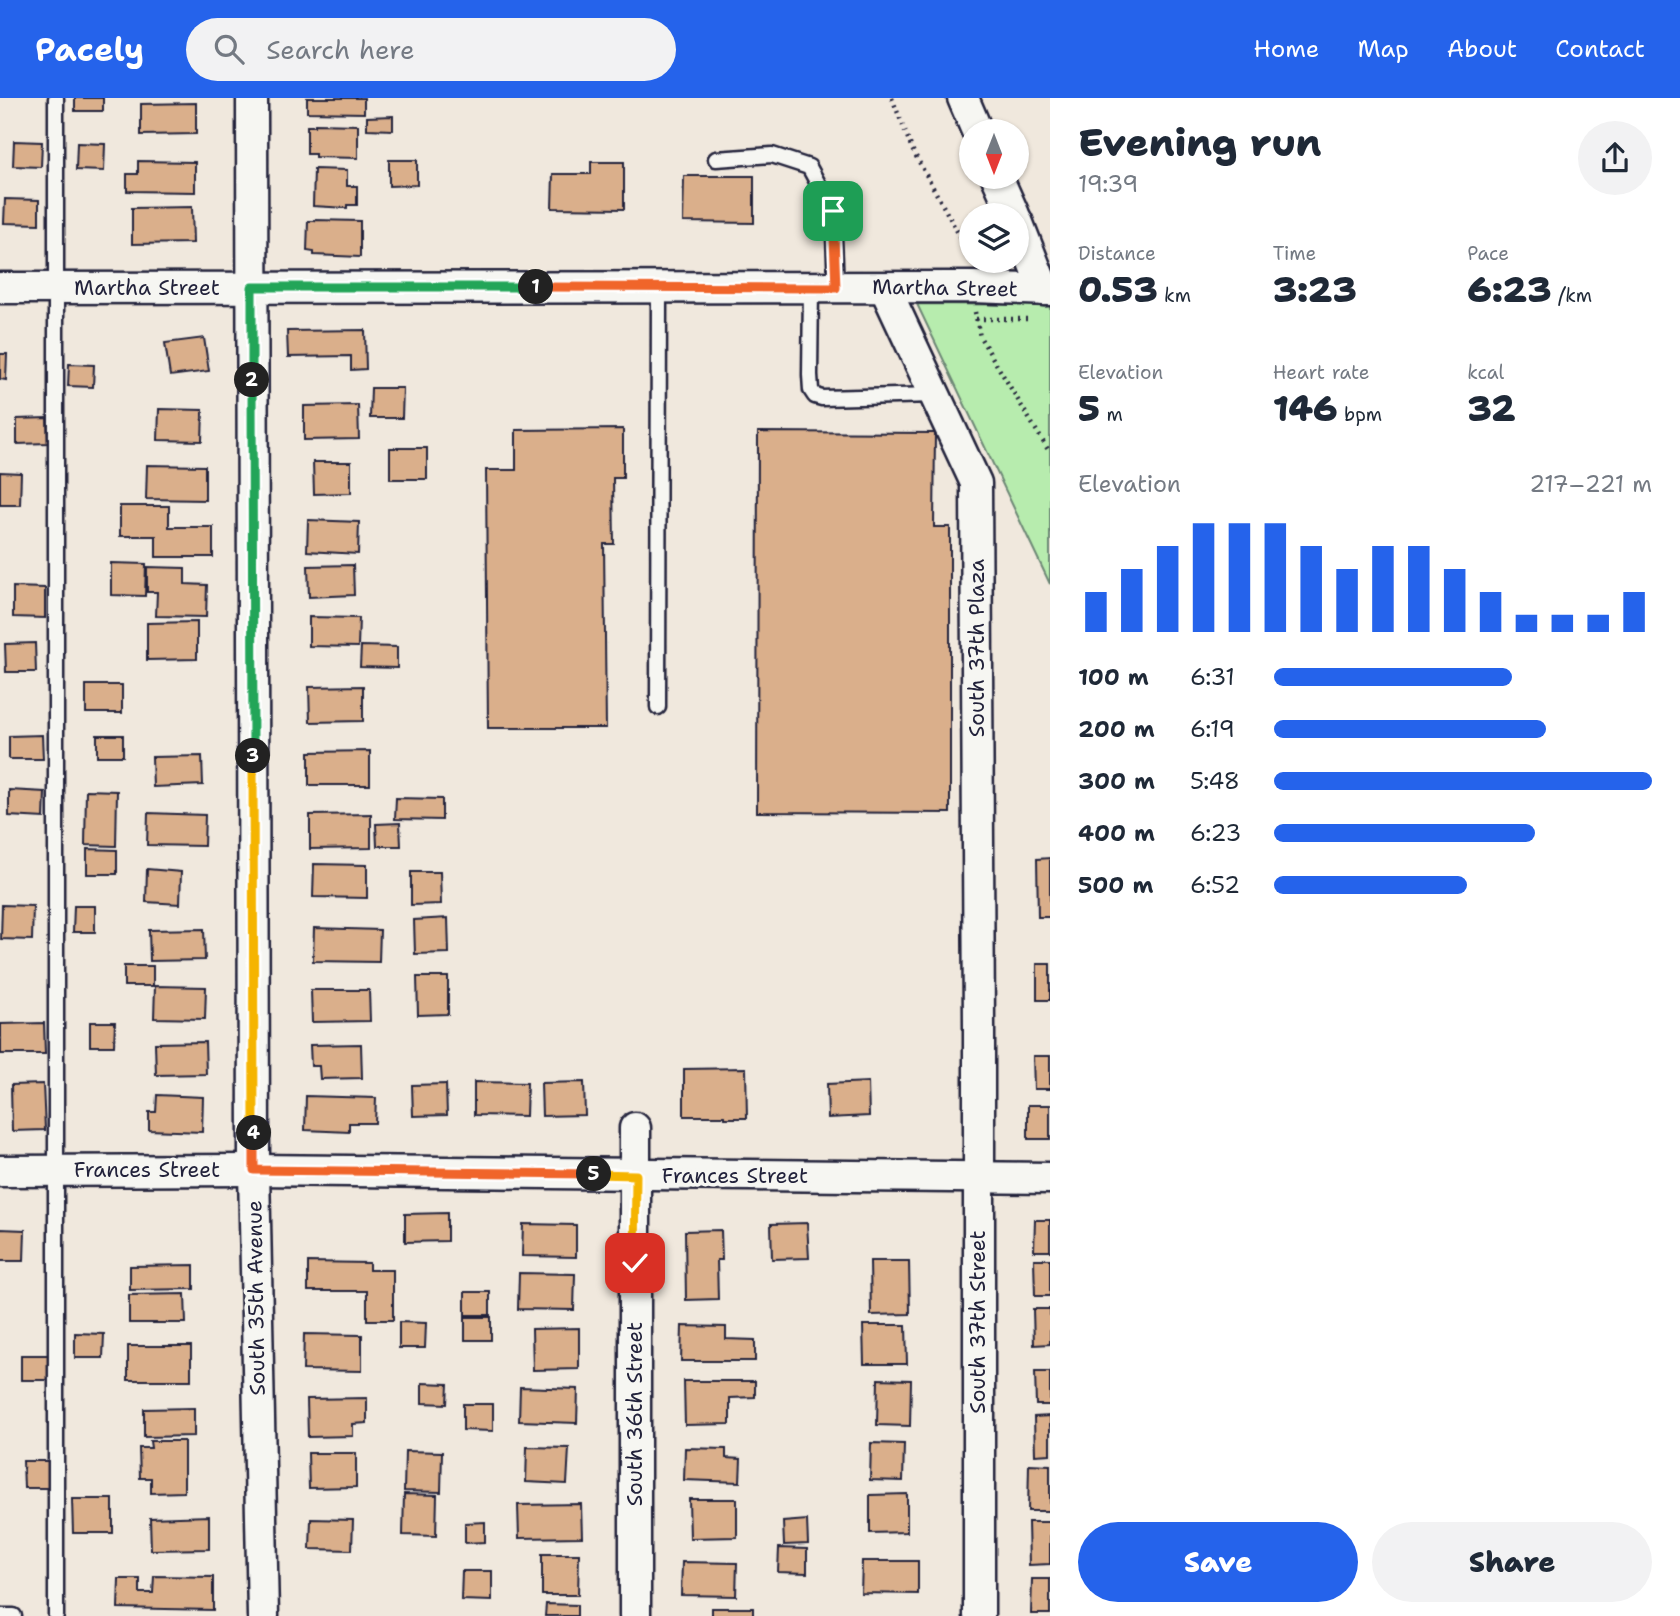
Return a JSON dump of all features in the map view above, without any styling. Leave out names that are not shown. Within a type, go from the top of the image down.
[{"type":"street","name":"South 35th Avenue","points":[[252,98],[254,1170],[263,1616]]},
{"type":"street","points":[[963,98],[972,119]]},
{"type":"street","points":[[1029,249],[1047,290]]},
{"type":"street","name":"Martha Street","points":[[0,288],[973,287],[1047,290]]},
{"type":"street","name":"South 37th Plaza","points":[[885,288],[976,483],[979,1028]]},
{"type":"street","name":"South 37th Street","points":[[979,1028],[979,1616]]},
{"type":"street","name":"South 36th Street","points":[[635,1128],[635,1616]]},
{"type":"street","name":"Frances Street","points":[[0,1171],[254,1170],[1050,1178]]},
{"type":"lane","points":[[56,98],[56,1616]]},
{"type":"lane","points":[[716,159],[772,155],[809,167],[833,211],[810,375],[811,390],[815,396],[935,396]]},
{"type":"lane","points":[[658,707],[659,288]]},
{"type":"lane","points":[[0,1616],[14,1616]]},
{"type":"path","points":[[892,98],[912,149],[959,235]]},
{"type":"path","points":[[974,303],[981,337],[1050,453]]},
{"type":"path","points":[[976,319],[1038,319]]},
{"type":"green space","points":[[917,304],[1050,305],[1050,584]]},
{"type":"building","points":[[75,98],[103,98],[103,111],[75,111]]},
{"type":"building","points":[[307,98],[364,98],[364,113],[307,112]]},
{"type":"building","points":[[196,103],[196,134],[141,135],[141,104]]},
{"type":"building","points":[[393,116],[393,130],[367,129],[367,117]]},
{"type":"building","points":[[358,125],[358,158],[315,157],[315,154],[307,154],[307,126]]},
{"type":"building","points":[[14,141],[42,142],[41,167],[13,166]]},
{"type":"building","points":[[77,143],[105,144],[104,171],[76,170]]},
{"type":"building","points":[[389,160],[417,160],[417,185],[389,186]]},
{"type":"building","points":[[138,161],[195,162],[195,192],[127,191],[127,174],[138,174]]},
{"type":"building","points":[[591,162],[624,162],[624,209],[552,208],[553,174],[591,174]]},
{"type":"building","points":[[314,169],[347,170],[347,186],[357,186],[357,205],[347,205],[347,208],[313,206]]},
{"type":"building","points":[[684,176],[754,176],[754,223],[683,222]]},
{"type":"building","points":[[5,199],[39,200],[39,224],[4,223]]},
{"type":"building","points":[[192,207],[193,243],[132,244],[132,208]]},
{"type":"building","points":[[308,221],[360,221],[360,257],[314,255],[314,252],[307,251]]},
{"type":"building","points":[[365,330],[366,369],[351,370],[351,356],[288,357],[287,331]]},
{"type":"building","points":[[204,338],[209,371],[170,376],[165,343]]},
{"type":"building","points":[[0,354],[7,354],[6,380],[0,379]]},
{"type":"building","points":[[69,364],[94,365],[93,387],[68,386]]},
{"type":"building","points":[[371,388],[403,388],[402,418],[370,418]]},
{"type":"building","points":[[358,405],[359,439],[304,440],[304,406]]},
{"type":"building","points":[[159,409],[203,410],[202,441],[158,440]]},
{"type":"building","points":[[47,418],[48,443],[17,444],[17,419]]},
{"type":"building","points":[[623,429],[623,478],[613,478],[614,544],[604,544],[606,728],[488,728],[486,470],[516,470],[516,430]]},
{"type":"building","points":[[758,432],[935,433],[934,527],[950,527],[950,813],[757,812]]},
{"type":"building","points":[[390,448],[427,448],[427,479],[390,479]]},
{"type":"building","points":[[313,462],[351,462],[351,493],[314,494]]},
{"type":"building","points":[[147,465],[205,466],[205,500],[146,499]]},
{"type":"building","points":[[0,472],[21,473],[20,505],[0,505]]},
{"type":"building","points":[[120,506],[169,506],[169,527],[213,527],[213,557],[156,557],[156,536],[120,536]]},
{"type":"building","points":[[308,520],[359,522],[358,554],[307,551]]},
{"type":"building","points":[[111,563],[146,564],[145,596],[111,595]]},
{"type":"building","points":[[353,565],[354,595],[309,597],[308,566]]},
{"type":"building","points":[[147,567],[185,568],[185,584],[207,585],[206,617],[156,616],[157,592],[147,592]]},
{"type":"building","points":[[13,587],[45,588],[45,618],[13,617]]},
{"type":"building","points":[[309,617],[359,618],[358,647],[309,646]]},
{"type":"building","points":[[197,622],[197,659],[147,660],[147,623]]},
{"type":"building","points":[[35,643],[36,672],[6,672],[5,644]]},
{"type":"building","points":[[361,646],[397,647],[397,668],[360,667]]},
{"type":"building","points":[[86,685],[122,685],[122,713],[86,713]]},
{"type":"building","points":[[363,686],[363,721],[310,722],[309,687]]},
{"type":"building","points":[[42,735],[43,759],[9,759],[9,736]]},
{"type":"building","points":[[97,735],[123,735],[123,756],[97,756]]},
{"type":"building","points":[[370,751],[370,785],[309,785],[309,752]]},
{"type":"building","points":[[202,756],[203,785],[153,787],[152,757]]},
{"type":"building","points":[[9,790],[45,792],[44,818],[9,816]]},
{"type":"building","points":[[86,790],[117,791],[116,846],[85,845]]},
{"type":"building","points":[[396,798],[442,799],[442,820],[395,819]]},
{"type":"building","points":[[148,813],[205,815],[204,846],[147,845]]},
{"type":"building","points":[[371,814],[371,848],[310,849],[310,815]]},
{"type":"building","points":[[400,823],[401,846],[377,846],[376,824]]},
{"type":"building","points":[[87,849],[117,850],[117,874],[87,874]]},
{"type":"building","points":[[1050,858],[1050,917],[1038,917],[1037,859]]},
{"type":"building","points":[[314,864],[367,865],[367,898],[313,897]]},
{"type":"building","points":[[147,869],[181,872],[180,904],[146,902]]},
{"type":"building","points":[[411,872],[440,872],[441,904],[411,905]]},
{"type":"building","points":[[2,905],[33,906],[32,940],[1,939]]},
{"type":"building","points":[[74,906],[95,906],[95,932],[73,932]]},
{"type":"building","points":[[448,918],[449,953],[415,954],[414,920]]},
{"type":"building","points":[[314,928],[380,930],[379,962],[313,961]]},
{"type":"building","points":[[204,929],[205,960],[150,961],[149,930]]},
{"type":"building","points":[[1037,964],[1050,964],[1050,1000],[1037,1000]]},
{"type":"building","points":[[124,966],[153,966],[153,986],[124,986]]},
{"type":"building","points":[[417,977],[448,977],[448,1014],[418,1015]]},
{"type":"building","points":[[155,986],[206,987],[205,1019],[154,1018]]},
{"type":"building","points":[[311,990],[369,990],[370,1021],[312,1022]]},
{"type":"building","points":[[90,1022],[115,1022],[114,1046],[90,1046]]},
{"type":"building","points":[[44,1023],[45,1054],[1,1054],[1,1024]]},
{"type":"building","points":[[205,1042],[206,1074],[156,1075],[155,1043]]},
{"type":"building","points":[[361,1044],[362,1078],[320,1079],[319,1066],[311,1066],[310,1045]]},
{"type":"building","points":[[1033,1056],[1050,1056],[1050,1089],[1034,1089]]},
{"type":"building","points":[[746,1068],[747,1118],[684,1116],[684,1069]]},
{"type":"building","points":[[474,1082],[527,1083],[526,1116],[474,1115]]},
{"type":"building","points":[[584,1082],[585,1115],[542,1116],[541,1083]]},
{"type":"building","points":[[868,1082],[869,1116],[828,1118],[827,1084]]},
{"type":"building","points":[[43,1084],[45,1130],[12,1131],[11,1085]]},
{"type":"building","points":[[446,1084],[447,1115],[413,1116],[412,1085]]},
{"type":"building","points":[[157,1095],[203,1097],[202,1132],[149,1130],[149,1112],[156,1112]]},
{"type":"building","points":[[306,1096],[376,1098],[375,1123],[349,1123],[349,1132],[305,1130]]},
{"type":"building","points":[[1028,1105],[1050,1105],[1050,1139],[1028,1139]]},
{"type":"building","points":[[447,1213],[447,1241],[405,1242],[405,1214]]},
{"type":"building","points":[[1035,1220],[1050,1220],[1050,1251],[1034,1251]]},
{"type":"building","points":[[807,1223],[809,1258],[772,1259],[771,1224]]},
{"type":"building","points":[[523,1224],[576,1225],[576,1257],[522,1256]]},
{"type":"building","points":[[0,1229],[25,1230],[24,1261],[0,1261]]},
{"type":"building","points":[[721,1230],[722,1260],[717,1260],[718,1299],[686,1300],[685,1231]]},
{"type":"building","points":[[1034,1259],[1050,1259],[1050,1296],[1035,1296]]},
{"type":"building","points":[[870,1261],[909,1261],[910,1314],[871,1315]]},
{"type":"building","points":[[308,1262],[369,1263],[369,1270],[393,1270],[393,1320],[367,1320],[367,1291],[308,1291]]},
{"type":"building","points":[[194,1265],[194,1289],[130,1290],[130,1266]]},
{"type":"building","points":[[519,1273],[575,1274],[574,1310],[518,1309]]},
{"type":"building","points":[[465,1292],[490,1292],[490,1315],[465,1315]]},
{"type":"building","points":[[185,1294],[186,1323],[129,1323],[129,1295]]},
{"type":"building","points":[[1033,1309],[1050,1309],[1050,1344],[1034,1345]]},
{"type":"building","points":[[465,1317],[491,1317],[491,1340],[465,1340]]},
{"type":"building","points":[[399,1322],[426,1323],[425,1348],[399,1348]]},
{"type":"building","points":[[863,1325],[906,1325],[907,1364],[864,1364]]},
{"type":"building","points":[[682,1326],[726,1327],[726,1339],[755,1340],[755,1361],[681,1361]]},
{"type":"building","points":[[579,1328],[579,1369],[533,1370],[532,1329]]},
{"type":"building","points":[[75,1333],[104,1334],[103,1358],[75,1358]]},
{"type":"building","points":[[304,1334],[362,1335],[362,1371],[303,1370]]},
{"type":"building","points":[[128,1346],[191,1346],[191,1380],[128,1380]]},
{"type":"building","points":[[21,1355],[50,1355],[50,1380],[21,1380]]},
{"type":"building","points":[[1035,1372],[1050,1372],[1050,1405],[1036,1405]]},
{"type":"building","points":[[878,1379],[911,1380],[910,1426],[877,1425]]},
{"type":"building","points":[[684,1381],[755,1381],[755,1397],[730,1398],[730,1424],[685,1425]]},
{"type":"building","points":[[422,1383],[448,1384],[447,1404],[422,1403]]},
{"type":"building","points":[[520,1387],[578,1389],[577,1423],[519,1421]]},
{"type":"building","points":[[367,1398],[367,1423],[353,1424],[353,1436],[308,1437],[307,1399]]},
{"type":"building","points":[[463,1404],[493,1404],[493,1431],[463,1430]]},
{"type":"building","points":[[194,1408],[194,1436],[144,1437],[144,1409]]},
{"type":"building","points":[[1050,1416],[1050,1454],[1035,1455],[1034,1417]]},
{"type":"building","points":[[150,1441],[184,1441],[184,1492],[151,1493],[151,1478],[140,1478],[139,1448],[151,1448]]},
{"type":"building","points":[[871,1443],[904,1444],[903,1481],[870,1480]]},
{"type":"building","points":[[527,1447],[569,1448],[567,1484],[526,1482]]},
{"type":"building","points":[[685,1448],[726,1449],[726,1458],[741,1459],[740,1482],[684,1480]]},
{"type":"building","points":[[405,1451],[442,1452],[441,1492],[404,1491]]},
{"type":"building","points":[[308,1453],[356,1453],[356,1487],[309,1488]]},
{"type":"building","points":[[23,1461],[48,1461],[49,1488],[24,1488]]},
{"type":"building","points":[[1029,1464],[1050,1465],[1050,1511],[1028,1511]]},
{"type":"building","points":[[404,1494],[437,1495],[436,1536],[403,1535]]},
{"type":"building","points":[[907,1494],[907,1532],[870,1533],[870,1495]]},
{"type":"building","points":[[72,1499],[113,1499],[113,1533],[73,1533]]},
{"type":"building","points":[[689,1499],[737,1499],[737,1537],[690,1538]]},
{"type":"building","points":[[581,1504],[582,1537],[519,1538],[518,1505]]},
{"type":"building","points":[[209,1516],[209,1549],[151,1550],[150,1518]]},
{"type":"building","points":[[311,1519],[353,1520],[352,1550],[310,1549]]},
{"type":"building","points":[[807,1520],[808,1544],[784,1545],[783,1522]]},
{"type":"building","points":[[485,1522],[485,1542],[465,1543],[465,1523]]},
{"type":"building","points":[[1028,1522],[1050,1522],[1050,1564],[1029,1565]]},
{"type":"building","points":[[779,1548],[807,1549],[807,1573],[778,1572]]},
{"type":"building","points":[[542,1554],[579,1554],[578,1595],[542,1595]]},
{"type":"building","points":[[862,1561],[918,1561],[918,1594],[861,1593]]},
{"type":"building","points":[[682,1562],[737,1563],[736,1596],[681,1595]]},
{"type":"building","points":[[462,1571],[492,1571],[492,1601],[461,1600]]},
{"type":"building","points":[[154,1576],[213,1577],[213,1610],[118,1608],[119,1579],[140,1579],[140,1593],[153,1593]]},
{"type":"building","points":[[1032,1579],[1050,1579],[1050,1614],[1031,1614]]},
{"type":"building","points":[[546,1604],[577,1605],[577,1616],[545,1616]]},
{"type":"building","points":[[712,1608],[753,1608],[753,1616],[712,1616]]},
{"type":"route","points":[[635,1263],[636,1175],[254,1170],[252,287],[836,288],[833,211]]}]
